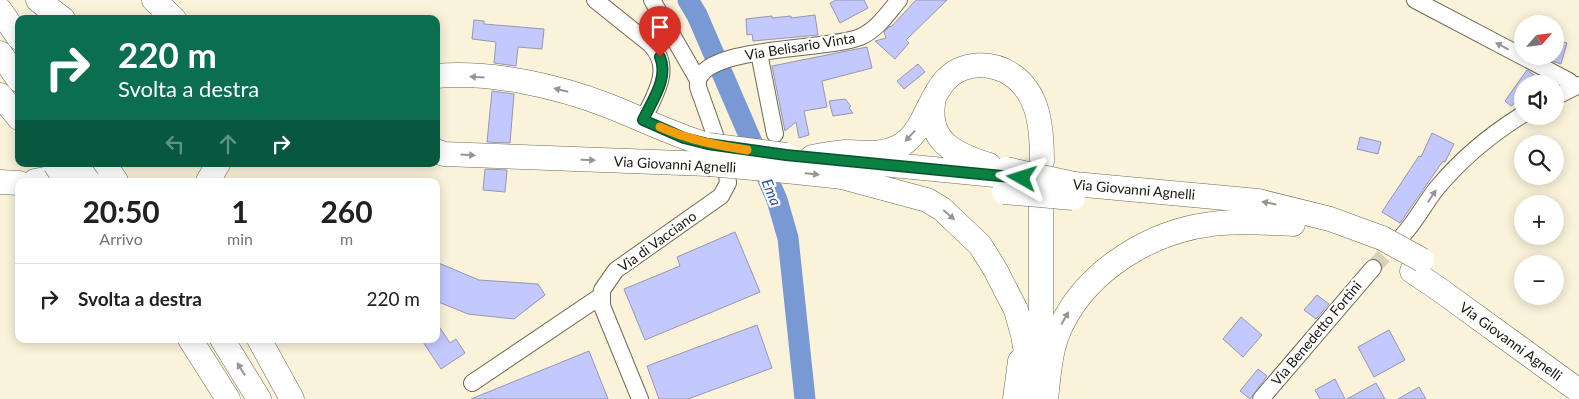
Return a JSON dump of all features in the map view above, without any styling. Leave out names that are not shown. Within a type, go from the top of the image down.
[{"type":"highway","points":[[38,0],[59,15]]},
{"type":"highway","points":[[154,0],[170,15]]},
{"type":"highway","points":[[0,10],[15,32]]},
{"type":"highway","points":[[0,53],[15,74]]},
{"type":"highway","points":[[812,157],[845,152],[873,154],[898,147],[914,133],[934,94],[940,85],[952,74],[969,67],[991,66],[1010,74],[1024,86],[1031,98],[1039,116],[1042,136],[1042,161]]},
{"type":"highway","name":"Via Giovanni Agnelli","points":[[440,76],[504,79],[563,90],[643,120],[715,154]]},
{"type":"highway","points":[[934,94],[932,119],[934,128],[945,143],[961,156],[991,166],[1005,179],[1074,191]]},
{"type":"highway","points":[[0,95],[15,113]]},
{"type":"highway","name":"Via Giovanni Agnelli","points":[[440,152],[501,157],[715,154],[786,163],[838,176],[1005,179]]},
{"type":"highway","name":"Via Giovanni Agnelli","points":[[786,163],[812,157],[1005,179]]},
{"type":"highway","points":[[78,167],[86,178]]},
{"type":"highway","points":[[210,178],[216,167]]},
{"type":"highway","points":[[838,176],[927,200],[942,209],[980,245],[1004,283],[1016,310],[1023,335],[1034,399]]},
{"type":"highway","points":[[0,182],[15,183]]},
{"type":"highway","name":"Via Giovanni Agnelli","points":[[1074,191],[1293,224],[1382,248]]},
{"type":"highway","name":"Via Giovanni Agnelli","points":[[1074,191],[1258,201],[1330,219],[1417,266],[1579,372]]},
{"type":"highway","points":[[1041,208],[1044,399]]},
{"type":"highway","points":[[1044,399],[1054,346],[1062,325],[1073,305],[1086,290],[1125,256],[1155,239],[1185,229],[1213,224],[1247,222],[1293,224]]},
{"type":"highway","name":"Via Giovanni Agnelli","points":[[1417,266],[1440,290],[1579,391]]},
{"type":"highway","points":[[1015,399],[1023,335]]},
{"type":"highway","points":[[177,343],[183,351],[212,372]]},
{"type":"highway","points":[[193,343],[228,399]]},
{"type":"highway","points":[[224,343],[259,399]]},
{"type":"highway","points":[[261,343],[292,399]]},
{"type":"street","points":[[595,0],[650,44],[656,50],[662,62],[663,74],[661,82],[643,120]]},
{"type":"street","points":[[652,0],[708,70],[698,87],[715,154]]},
{"type":"street","name":"Via Belisario Vinta","points":[[708,70],[733,58],[838,43],[859,38],[874,29],[899,0]]},
{"type":"street","points":[[1415,0],[1569,80],[1576,86],[1564,92]]},
{"type":"street","points":[[759,53],[775,134]]},
{"type":"street","name":"Via Benedetto Fortini","points":[[1261,399],[1382,248],[1468,155],[1494,133],[1514,120]]},
{"type":"street","name":"Via di Vacciano","points":[[601,296],[605,283],[616,270],[720,196],[728,183],[715,154]]},
{"type":"street","points":[[472,383],[601,296],[602,306],[640,399]]},
{"type":"building","points":[[836,0],[864,0],[868,8],[840,23],[830,3]]},
{"type":"building","points":[[916,0],[947,0],[906,40],[909,43],[895,59],[875,41],[886,38],[884,32]]},
{"type":"building","points":[[815,15],[818,35],[753,41],[752,34],[747,35],[746,19],[772,16],[772,18],[791,16],[791,18]]},
{"type":"building","points":[[474,20],[484,21],[484,24],[544,29],[542,49],[518,47],[516,66],[494,63],[496,42],[472,39]]},
{"type":"building","points":[[1564,42],[1567,43],[1564,54]]},
{"type":"building","points":[[867,47],[872,68],[822,81],[827,107],[804,111],[809,135],[799,138],[796,122],[785,131],[772,66]]},
{"type":"building","points":[[918,64],[925,72],[904,89],[897,81]]},
{"type":"building","points":[[1527,70],[1534,75],[1523,75]]},
{"type":"building","points":[[1514,88],[1514,104],[1511,106],[1505,101]]},
{"type":"building","points":[[492,91],[514,94],[510,143],[487,142]]},
{"type":"building","points":[[845,99],[851,106],[849,108],[853,113],[833,116],[829,101]]},
{"type":"building","points":[[1432,133],[1454,144],[1445,162],[1443,161],[1400,223],[1382,212],[1419,156],[1421,157]]},
{"type":"building","points":[[1360,137],[1381,142],[1378,154],[1357,149]]},
{"type":"building","points":[[485,169],[507,170],[505,192],[483,190]]},
{"type":"building","points":[[735,232],[760,292],[645,340],[624,289],[680,266],[677,257]]},
{"type":"building","points":[[440,264],[479,280],[538,284],[545,295],[514,319],[468,314],[440,303]]},
{"type":"building","points":[[1317,295],[1329,304],[1316,319],[1304,310]]},
{"type":"building","points":[[1241,317],[1262,335],[1243,357],[1223,339]]},
{"type":"building","points":[[757,325],[772,368],[688,399],[659,399],[647,366]]},
{"type":"building","points":[[440,328],[450,343],[456,339],[465,353],[441,369],[424,343],[440,343]]},
{"type":"building","points":[[1389,330],[1405,360],[1374,377],[1358,347]]},
{"type":"building","points":[[589,351],[608,399],[471,399]]},
{"type":"building","points":[[1258,369],[1267,376],[1250,399],[1240,391]]},
{"type":"building","points":[[1335,379],[1345,399],[1320,399],[1315,390]]},
{"type":"building","points":[[1376,383],[1385,399],[1347,399]]},
{"type":"building","points":[[1419,387],[1426,399],[1398,399]]},
{"type":"waterway","name":"Ema","points":[[688,0],[697,15],[777,200],[788,238],[805,399]]},
{"type":"tunnel","points":[[1373,268],[1400,238]]},
{"type":"slow traffic","points":[[660,127],[684,138],[747,150]]},
{"type":"route","points":[[660,57],[663,66],[661,82],[643,120],[684,138],[708,144],[786,155],[1022,178]]}]
